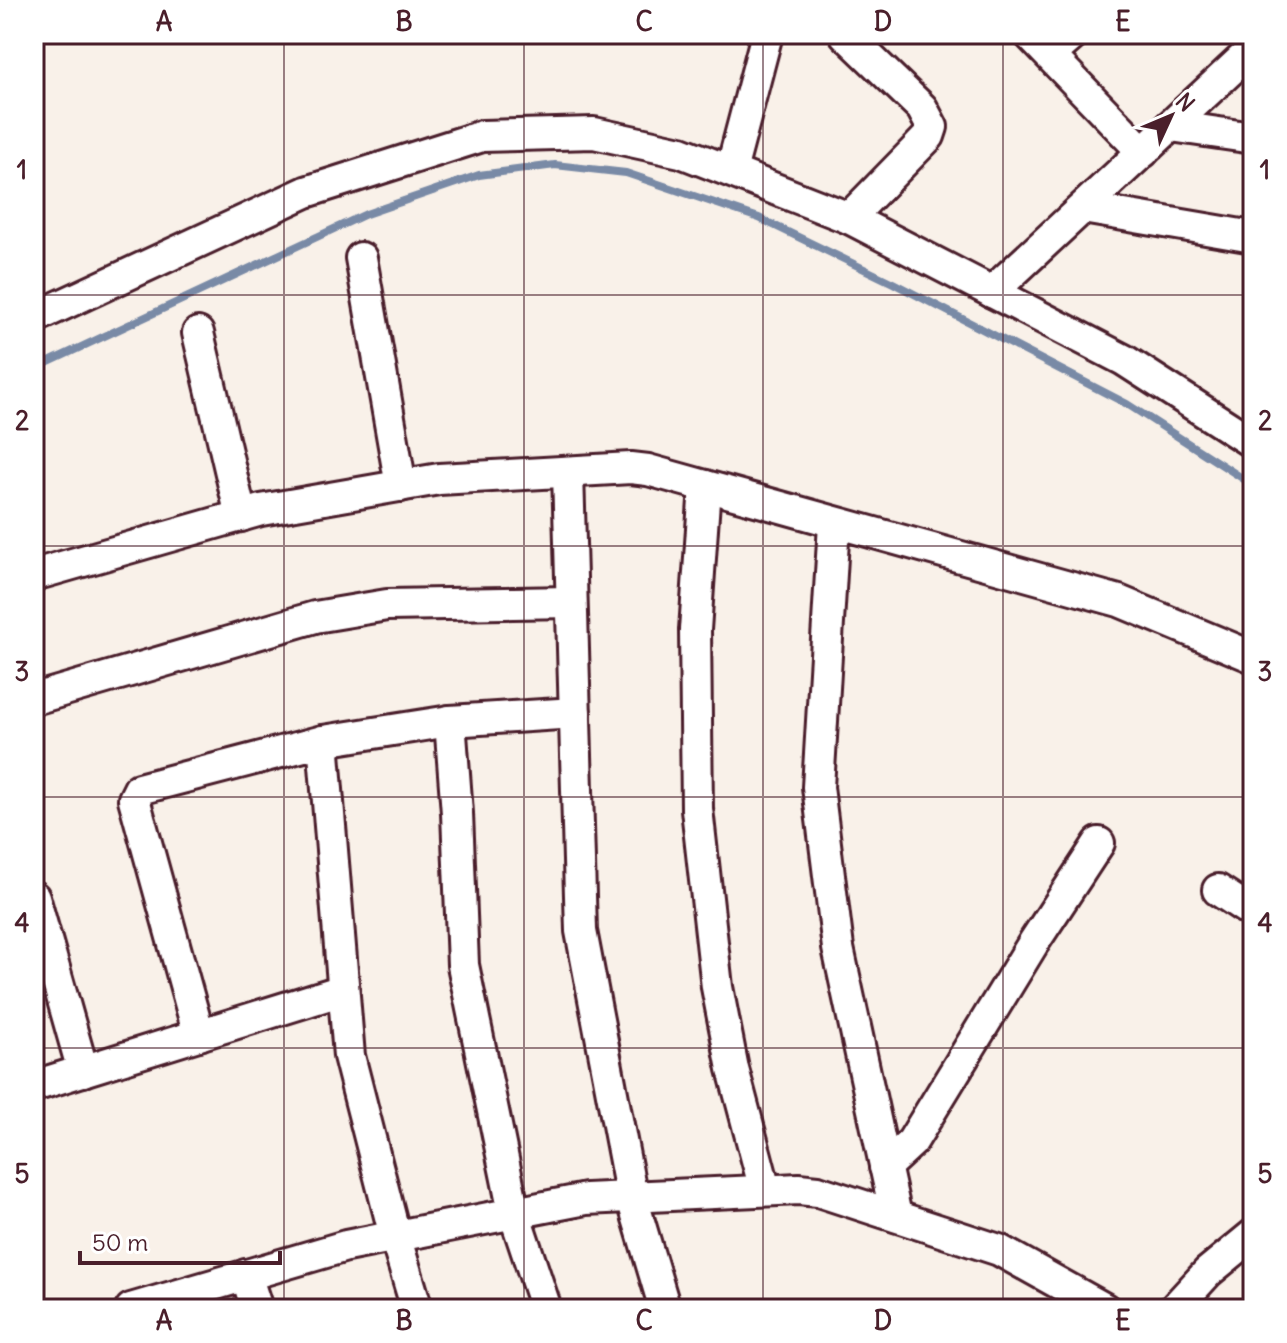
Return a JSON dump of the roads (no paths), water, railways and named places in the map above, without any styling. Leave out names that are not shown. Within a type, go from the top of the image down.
[{"type":"street","points":[[731,171],[767,34]]},
{"type":"street","points":[[845,34],[922,108],[932,127],[929,136],[849,218]]},
{"type":"street","points":[[1074,34],[1040,45],[1143,152]]},
{"type":"street","points":[[992,292],[1253,49]]},
{"type":"street","points":[[1171,126],[1253,138]]},
{"type":"street","points":[[34,318],[306,192],[482,136],[594,133],[681,152],[849,218],[1124,360],[1253,443]]},
{"type":"street","points":[[1083,208],[1253,237]]},
{"type":"street","points":[[361,258],[401,486]]},
{"type":"street","points":[[198,333],[241,516]]},
{"type":"street","points":[[34,575],[261,510],[439,479],[631,468],[648,470],[1119,601],[1253,657]]},
{"type":"street","points":[[568,472],[581,931],[632,1198],[665,1309]]},
{"type":"street","points":[[705,486],[695,630],[697,809],[717,987],[733,1069],[765,1190]]},
{"type":"street","points":[[834,524],[818,787],[838,948],[896,1216]]},
{"type":"street","points":[[34,699],[315,617],[387,605],[571,602]]},
{"type":"street","points":[[199,1035],[134,799],[136,793],[145,787],[323,741],[450,721],[575,713]]},
{"type":"street","points":[[450,721],[463,965],[514,1213],[546,1309]]},
{"type":"street","points":[[323,741],[349,1056],[417,1309]]},
{"type":"street","points":[[885,1167],[912,1142],[1099,843]]},
{"type":"street","points":[[1218,890],[1253,913]]},
{"type":"street","points":[[34,897],[83,1071]]},
{"type":"street","points":[[34,1086],[343,990]]},
{"type":"street","points":[[131,1309],[346,1246],[586,1199],[765,1190],[818,1191],[999,1250],[1105,1309]]},
{"type":"street","points":[[1174,1309],[1208,1272],[1253,1235]]},
{"type":"street","points":[[246,1275],[257,1309]]},
{"type":"waterway","points":[[34,369],[366,214],[479,175],[555,165],[626,173],[759,218],[893,283],[1127,404],[1253,485]]}]
